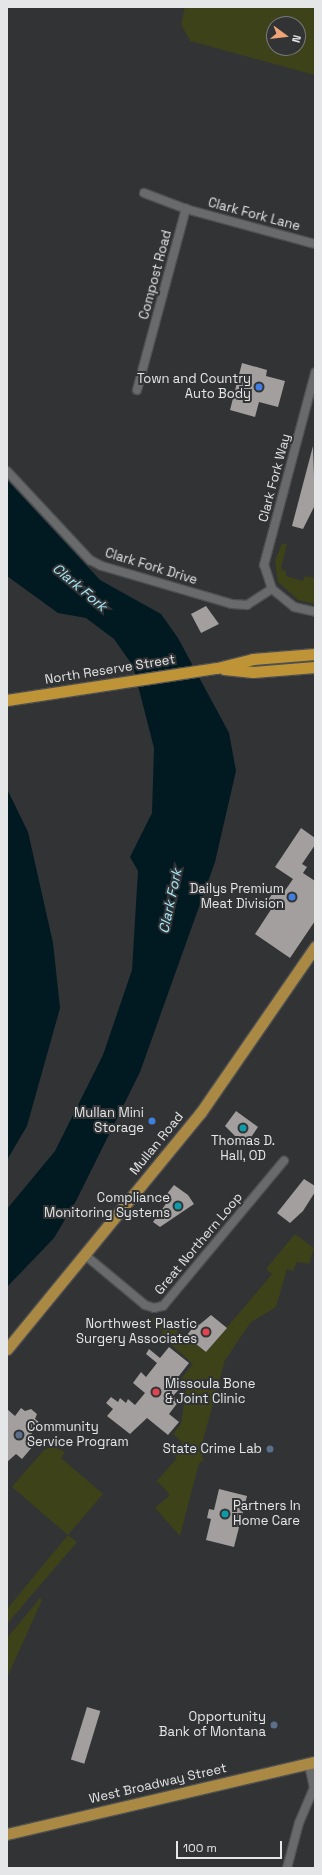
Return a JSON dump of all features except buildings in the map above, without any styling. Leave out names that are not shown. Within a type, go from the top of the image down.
[{"type":"highway","name":"North Reserve Street","points":[[7,700],[217,668],[253,658],[315,654]]},
{"type":"highway","name":"North Reserve Street","points":[[217,668],[253,672],[315,667]]},
{"type":"main road","name":"Mullan Road","points":[[7,1349],[201,1112],[315,947]]},
{"type":"main road","name":"West Broadway Street","points":[[7,1834],[312,1763]]},
{"type":"street","points":[[144,193],[186,209]]},
{"type":"street","name":"Clark Fork Lane","points":[[186,209],[315,244]]},
{"type":"street","name":"Compost Road","points":[[137,390],[186,209]]},
{"type":"street","name":"Clark Fork Way","points":[[272,589],[264,565],[315,373]]},
{"type":"street","name":"Clark Fork Drive","points":[[7,471],[90,560],[102,566],[232,604],[247,605],[272,589]]},
{"type":"street","points":[[272,589],[294,607],[315,612]]},
{"type":"street","name":"Great Northern Loop","points":[[85,1255],[145,1305],[154,1308],[163,1306],[284,1161]]},
{"type":"street","points":[[288,1868],[299,1822],[314,1788],[312,1763]]},
{"type":"green space","points":[[185,7],[315,7],[315,75],[190,41],[181,24]]},
{"type":"green space","points":[[282,544],[287,544],[281,569],[286,571],[286,576],[303,581],[305,576],[315,578],[315,604],[298,600],[278,582],[275,560]]},
{"type":"green space","points":[[295,1234],[314,1248],[309,1264],[297,1262],[293,1271],[287,1269],[276,1307],[251,1322],[225,1360],[200,1451],[204,1461],[199,1463],[180,1536],[155,1508],[170,1495],[157,1481],[177,1458],[173,1454],[182,1442],[173,1434],[181,1424],[187,1384],[181,1379],[193,1364],[167,1341],[161,1344],[158,1337],[163,1331],[152,1322],[152,1318],[160,1318],[206,1352],[272,1274],[266,1269]]},
{"type":"green space","points":[[52,1446],[65,1452],[61,1458],[103,1494],[68,1535],[12,1487],[43,1451]]},
{"type":"green space","points":[[68,1535],[77,1542],[7,1624],[7,1609]]},
{"type":"green space","points":[[40,1598],[42,1600],[7,1678],[7,1638]]},
{"type":"water","name":"Clark Fork","points":[[7,480],[100,580],[161,614],[178,638],[229,733],[236,771],[215,862],[140,1072],[76,1201],[54,1238],[7,1287],[7,1209],[55,1151],[103,1055],[132,970],[138,871],[130,857],[152,813],[154,748],[133,666],[114,639],[86,618],[58,613],[7,576]]},
{"type":"water","points":[[7,789],[28,832],[53,943],[60,1008],[27,1126],[7,1160]]},
{"type":"place","name":"Town and Country Auto Body","points":[[259,387]]},
{"type":"place","name":"Dailys Premium Meat Division","points":[[292,897]]},
{"type":"place","name":"Mullan Mini Storage","points":[[152,1121]]},
{"type":"place","name":"Thomas D. Hall, OD","points":[[243,1128]]},
{"type":"place","name":"Compliance Monitoring Systems","points":[[178,1206]]},
{"type":"place","name":"Northwest Plastic Surgery Associates","points":[[206,1332]]},
{"type":"place","name":"Missoula Bone & Joint Clinic","points":[[156,1392]]},
{"type":"place","name":"Community Service Program","points":[[19,1435]]},
{"type":"place","name":"State Crime Lab","points":[[270,1449]]},
{"type":"place","name":"Partners In Home Care","points":[[225,1514]]},
{"type":"place","name":"Opportunity Bank of Montana","points":[[274,1725]]}]
